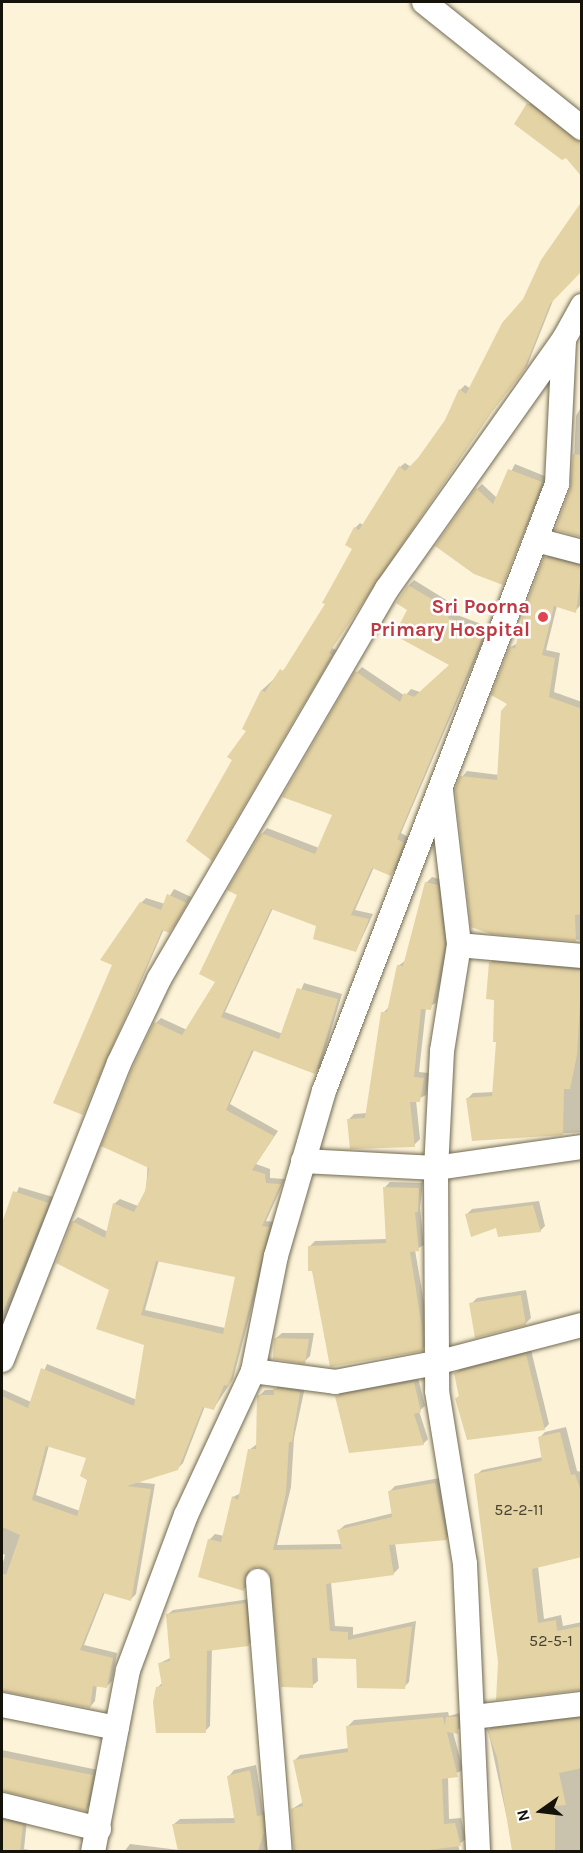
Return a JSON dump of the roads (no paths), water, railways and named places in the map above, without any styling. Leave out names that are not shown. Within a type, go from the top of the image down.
[{"type":"street","points":[[424,2],[582,128]]},
{"type":"street","points":[[2,1360],[119,1063],[159,979],[387,589],[564,339],[582,306]]},
{"type":"street","points":[[2,1805],[96,1840],[128,1670],[186,1515],[253,1371],[276,1256],[328,1079],[557,484],[564,339]]},
{"type":"street","points":[[536,540],[582,552]]},
{"type":"street","points":[[440,787],[459,945],[442,1051],[436,1168],[436,1363],[437,1391],[465,1564],[474,1717],[478,1851]]},
{"type":"street","points":[[459,945],[582,957]]},
{"type":"street","points":[[303,1161],[436,1168],[582,1147]]},
{"type":"street","points":[[253,1371],[335,1382],[436,1363],[582,1325]]},
{"type":"street","points":[[258,1581],[280,1851]]},
{"type":"street","points":[[474,1717],[582,1704]]},
{"type":"street","points":[[2,1705],[117,1728]]},
{"type":"place","name":"Sri Poorna Primary Hospital","points":[[543,617]]}]
